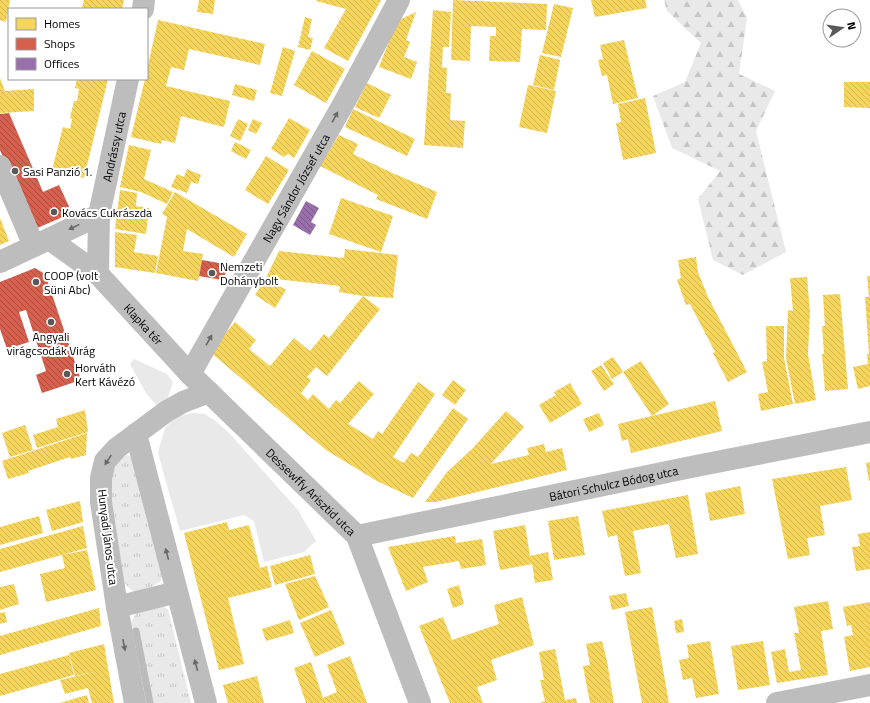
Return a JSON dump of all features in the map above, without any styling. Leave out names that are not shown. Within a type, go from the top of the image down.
[{"type":"street","name":"Nagy Sándor József utca","points":[[190,374],[341,108],[400,0]]},
{"type":"street","name":"Andrássy utca","points":[[99,215],[128,80]]},
{"type":"street","points":[[0,166],[41,243]]},
{"type":"street","points":[[0,262],[99,215],[98,274]]},
{"type":"street","name":"Klapka tér","points":[[41,243],[98,274],[190,374]]},
{"type":"street","name":"Dessewffy Arisztid utca","points":[[190,374],[357,536],[420,703]]},
{"type":"street","name":"Hunyadi János utca","points":[[135,703],[117,607],[101,502],[101,478],[105,461],[117,448],[167,411],[183,402],[209,392]]},
{"type":"street","name":"Bátori Schulcz Bódog utca","points":[[357,536],[870,432]]},
{"type":"street","points":[[136,434],[206,703]]},
{"type":"street","points":[[117,607],[177,592]]},
{"type":"street","points":[[777,703],[870,685]]},
{"type":"green space","points":[[664,0],[738,0],[747,18],[739,74],[775,91],[756,131],[786,252],[743,275],[713,260],[698,199],[720,171],[672,148],[653,96],[685,82],[701,43],[667,11]]},
{"type":"green space","points":[[134,359],[167,374],[173,382],[167,400],[157,406],[146,393],[130,364]]},
{"type":"green space","points":[[194,413],[205,414],[217,422],[230,434],[298,510],[316,541],[304,552],[264,562],[254,521],[244,515],[180,531],[158,452],[165,428],[177,416]]},
{"type":"green space","points":[[127,455],[133,458],[162,571],[161,581],[149,588],[134,592],[124,583],[109,484],[117,461]]},
{"type":"green space","points":[[160,605],[168,609],[191,703],[145,703],[130,624],[137,611]]},
{"type":"building: Homes","points":[[0,0],[10,0],[6,22],[0,20]]},
{"type":"building: Homes","points":[[84,0],[124,0],[122,8],[82,8]]},
{"type":"building: Homes","points":[[199,0],[215,0],[213,14],[197,12]]},
{"type":"building: Homes","points":[[381,0],[348,61],[324,48],[346,9],[316,1]]},
{"type":"building: Homes","points":[[453,0],[547,4],[546,30],[522,29],[520,62],[489,61],[490,36],[496,36],[496,27],[471,26],[470,61],[451,60]]},
{"type":"building: Homes","points":[[591,0],[645,0],[647,8],[595,17]]},
{"type":"building: Homes","points":[[554,4],[573,8],[561,57],[542,53]]},
{"type":"building: Homes","points":[[433,10],[451,12],[449,47],[443,47],[442,67],[447,68],[446,93],[451,93],[450,120],[465,121],[463,148],[424,145]]},
{"type":"building: Homes","points":[[416,12],[406,40],[410,42],[404,57],[417,62],[411,79],[379,67],[397,21]]},
{"type":"building: Homes","points":[[305,17],[312,19],[308,37],[313,38],[310,50],[298,47]]},
{"type":"building: Homes","points":[[158,20],[265,44],[260,65],[189,49],[184,70],[171,67],[166,86],[230,101],[224,127],[181,116],[175,143],[162,140],[161,144],[131,137],[145,80],[148,80],[148,65]]},
{"type":"building: Homes","points":[[624,40],[638,98],[613,104],[607,75],[602,76],[598,60],[603,59],[600,45]]},
{"type":"building: Homes","points":[[283,47],[295,51],[282,96],[270,93]]},
{"type":"building: Homes","points":[[312,51],[345,69],[326,103],[294,85]]},
{"type":"building: Homes","points":[[540,55],[560,60],[554,90],[533,85]]},
{"type":"building: Homes","points":[[0,78],[5,91],[34,89],[34,111],[0,113]]},
{"type":"building: Homes","points":[[77,80],[108,80],[84,178],[52,170],[63,127],[70,129],[72,119],[70,118],[74,101],[77,101],[79,89],[75,88]]},
{"type":"building: Homes","points":[[844,82],[870,82],[870,108],[844,107]]},
{"type":"building: Homes","points":[[367,83],[391,95],[379,118],[355,107]]},
{"type":"building: Homes","points":[[235,84],[257,90],[254,101],[232,95]]},
{"type":"building: Homes","points":[[528,85],[556,91],[547,133],[519,127]]},
{"type":"building: Homes","points":[[645,98],[656,153],[623,160],[616,123],[621,122],[618,104]]},
{"type":"building: Homes","points":[[353,109],[415,139],[407,156],[345,127]]},
{"type":"building: Homes","points":[[289,118],[310,130],[294,158],[288,154],[284,157],[271,149]]},
{"type":"building: Homes","points":[[238,119],[248,124],[240,141],[230,136]]},
{"type":"building: Homes","points":[[253,119],[262,123],[256,134],[248,130]]},
{"type":"building: Homes","points":[[339,135],[358,144],[353,154],[437,192],[427,219],[376,199],[378,195],[320,166]]},
{"type":"building: Homes","points":[[235,142],[251,150],[246,159],[231,151]]},
{"type":"building: Homes","points":[[129,145],[151,150],[144,179],[173,192],[167,204],[141,192],[120,187]]},
{"type":"building: Homes","points":[[266,156],[289,170],[268,204],[245,190]]},
{"type":"building: Homes","points":[[187,169],[201,175],[198,184],[191,182],[187,193],[171,187],[177,174],[184,177]]},
{"type":"building: Homes","points":[[120,190],[137,193],[136,206],[149,208],[146,234],[115,229]]},
{"type":"building: Homes","points":[[175,192],[247,234],[234,257],[187,229],[183,251],[203,254],[198,281],[156,273],[167,217],[162,214]]},
{"type":"building: Homes","points":[[341,198],[393,216],[381,252],[329,234]]},
{"type":"building: Homes","points":[[0,218],[9,241],[0,245]]},
{"type":"building: Homes","points":[[115,232],[137,235],[134,252],[158,256],[155,273],[115,267]]},
{"type":"building: Homes","points":[[345,249],[398,255],[393,298],[363,296],[339,292],[340,286],[266,278],[279,251],[344,258]]},
{"type":"building: Homes","points":[[696,257],[698,272],[708,297],[747,372],[728,382],[713,353],[715,352],[690,304],[686,305],[677,280],[681,278],[678,260]]},
{"type":"building: Homes","points":[[867,276],[870,276],[870,386],[858,389],[853,367],[868,364],[867,354],[869,354],[865,297],[869,297]]},
{"type":"building: Homes","points":[[807,277],[810,312],[808,354],[816,400],[795,404],[786,358],[788,310],[793,311],[790,278]]},
{"type":"building: Homes","points":[[266,278],[286,290],[275,308],[255,295]]},
{"type":"building: Homes","points":[[840,294],[848,389],[825,391],[822,354],[824,354],[822,326],[825,326],[823,295]]},
{"type":"building: Homes","points":[[363,296],[380,309],[327,376],[316,367],[307,377],[311,380],[301,393],[308,400],[313,394],[329,409],[336,400],[340,403],[359,381],[374,394],[348,424],[373,439],[378,431],[382,434],[418,382],[435,394],[393,457],[404,463],[411,453],[418,457],[453,408],[468,419],[413,498],[377,481],[326,450],[210,352],[235,322],[256,340],[249,349],[270,366],[294,338],[310,351],[324,334],[329,338]]},
{"type":"building: Homes","points":[[766,326],[784,326],[784,358],[793,404],[761,411],[758,394],[768,392],[762,362],[767,361]]},
{"type":"building: Homes","points":[[613,357],[623,372],[612,379],[603,363]]},
{"type":"building: Homes","points":[[641,361],[669,404],[652,416],[623,372]]},
{"type":"building: Homes","points":[[601,365],[614,384],[604,391],[591,371]]},
{"type":"building: Homes","points":[[453,380],[466,390],[455,405],[442,395]]},
{"type":"building: Homes","points":[[570,383],[582,404],[550,423],[539,405],[556,395],[554,392]]},
{"type":"building: Homes","points":[[715,401],[722,431],[631,453],[628,439],[622,441],[618,424]]},
{"type":"building: Homes","points":[[85,410],[88,432],[37,448],[33,435],[58,427],[56,419]]},
{"type":"building: Homes","points":[[506,411],[524,427],[491,464],[529,455],[527,448],[544,444],[546,452],[562,448],[567,470],[436,502],[425,502],[447,472],[473,448]]},
{"type":"building: Homes","points":[[599,413],[604,425],[589,432],[583,419]]},
{"type":"building: Homes","points":[[25,425],[33,450],[10,457],[2,433]]},
{"type":"building: Homes","points":[[87,433],[86,455],[71,459],[70,457],[28,471],[29,473],[8,479],[2,461]]},
{"type":"building: Homes","points":[[870,462],[870,481],[869,481],[866,463]]},
{"type":"building: Homes","points":[[846,467],[852,500],[820,506],[825,535],[807,538],[810,555],[788,559],[772,479]]},
{"type":"building: Homes","points":[[740,486],[745,514],[710,521],[705,493]]},
{"type":"building: Homes","points":[[688,495],[698,554],[676,558],[669,524],[633,531],[641,573],[625,576],[617,535],[608,537],[602,511]]},
{"type":"building: Homes","points":[[80,501],[83,522],[52,531],[46,510]]},
{"type":"building: Homes","points":[[39,516],[43,533],[0,545],[0,527]]},
{"type":"building: Homes","points":[[578,516],[585,555],[554,560],[548,521]]},
{"type":"building: Homes","points":[[227,522],[229,530],[249,525],[260,568],[267,566],[272,587],[228,598],[244,664],[219,670],[184,533]]},
{"type":"building: Homes","points":[[525,525],[530,556],[548,552],[553,580],[535,583],[532,564],[500,570],[493,531]]},
{"type":"building: Homes","points":[[83,526],[87,548],[0,572],[0,549]]},
{"type":"building: Homes","points":[[870,532],[870,569],[856,571],[852,547],[860,546],[858,534]]},
{"type":"building: Homes","points":[[455,536],[456,543],[482,539],[486,565],[461,569],[459,561],[423,567],[428,582],[406,591],[388,547]]},
{"type":"building: Homes","points":[[87,550],[96,590],[46,602],[40,574],[65,568],[62,555]]},
{"type":"building: Homes","points":[[310,555],[315,574],[275,585],[270,566]]},
{"type":"building: Homes","points":[[315,576],[329,607],[299,620],[285,584]]},
{"type":"building: Homes","points":[[14,584],[19,604],[0,610],[0,587]]},
{"type":"building: Homes","points":[[459,585],[464,604],[453,608],[447,589]]},
{"type":"building: Homes","points":[[626,593],[629,606],[612,610],[609,596]]},
{"type":"building: Homes","points":[[522,597],[534,645],[491,660],[497,680],[477,687],[483,703],[450,703],[419,626],[443,617],[452,640],[499,624],[494,605]]},
{"type":"building: Homes","points":[[828,601],[833,629],[821,631],[828,675],[777,683],[771,652],[785,649],[789,672],[801,670],[794,633],[799,633],[794,607]]},
{"type":"building: Homes","points":[[870,602],[870,667],[850,671],[844,637],[853,635],[851,625],[847,626],[843,607]]},
{"type":"building: Homes","points":[[652,607],[669,703],[642,703],[625,612]]},
{"type":"building: Homes","points":[[99,608],[101,626],[0,655],[0,636]]},
{"type":"building: Homes","points":[[331,610],[345,644],[315,657],[300,623]]},
{"type":"building: Homes","points":[[5,612],[7,622],[0,624],[0,613]]},
{"type":"building: Homes","points":[[682,619],[684,632],[676,633],[674,621]]},
{"type":"building: Homes","points":[[290,620],[294,633],[266,641],[262,629]]},
{"type":"building: Homes","points":[[602,641],[614,703],[590,703],[583,666],[590,665],[586,644]]},
{"type":"building: Homes","points":[[710,641],[719,694],[696,698],[692,678],[683,680],[679,660],[689,658],[687,645]]},
{"type":"building: Homes","points":[[763,641],[770,685],[738,690],[731,646]]},
{"type":"building: Homes","points":[[104,644],[114,703],[92,703],[88,688],[65,694],[60,680],[98,671],[75,676],[69,653]]},
{"type":"building: Homes","points":[[555,649],[565,700],[576,698],[577,703],[541,703],[545,701],[540,680],[544,680],[539,652]]},
{"type":"building: Homes","points":[[69,655],[74,675],[0,696],[0,674]]},
{"type":"building: Homes","points":[[350,656],[367,703],[306,703],[294,668],[311,662],[323,698],[337,692],[327,665]]},
{"type":"building: Homes","points":[[257,676],[264,703],[228,703],[223,685]]},
{"type":"building: Homes","points":[[87,695],[89,703],[60,703]]},
{"type":"building: Shops","points":[[9,113],[43,192],[59,185],[72,213],[35,229],[0,150],[0,114]]},
{"type":"building: Shops","points":[[202,260],[230,265],[222,280],[199,276]]},
{"type":"building: Shops","points":[[35,268],[45,274],[81,380],[42,393],[36,375],[46,371],[26,310],[19,312],[29,342],[7,349],[0,329],[0,282]]},
{"type":"building: Offices","points":[[306,201],[319,208],[311,222],[316,225],[310,235],[293,225]]},
{"type":"waterway","points":[[136,631],[150,703]]},
{"type":"place","name":"Sasi Panzió 1.","points":[[15,171]]},
{"type":"place","name":"Kovács Cukrászda","points":[[54,212]]},
{"type":"place","name":"Nemzeti Dohánybolt","points":[[212,273]]},
{"type":"place","name":"COOP (volt Süni Abc)","points":[[36,282]]},
{"type":"place","name":"Angyali virágcsodák Virág","points":[[51,322]]},
{"type":"place","name":"Horváth Kert Kávézó","points":[[67,374]]}]
